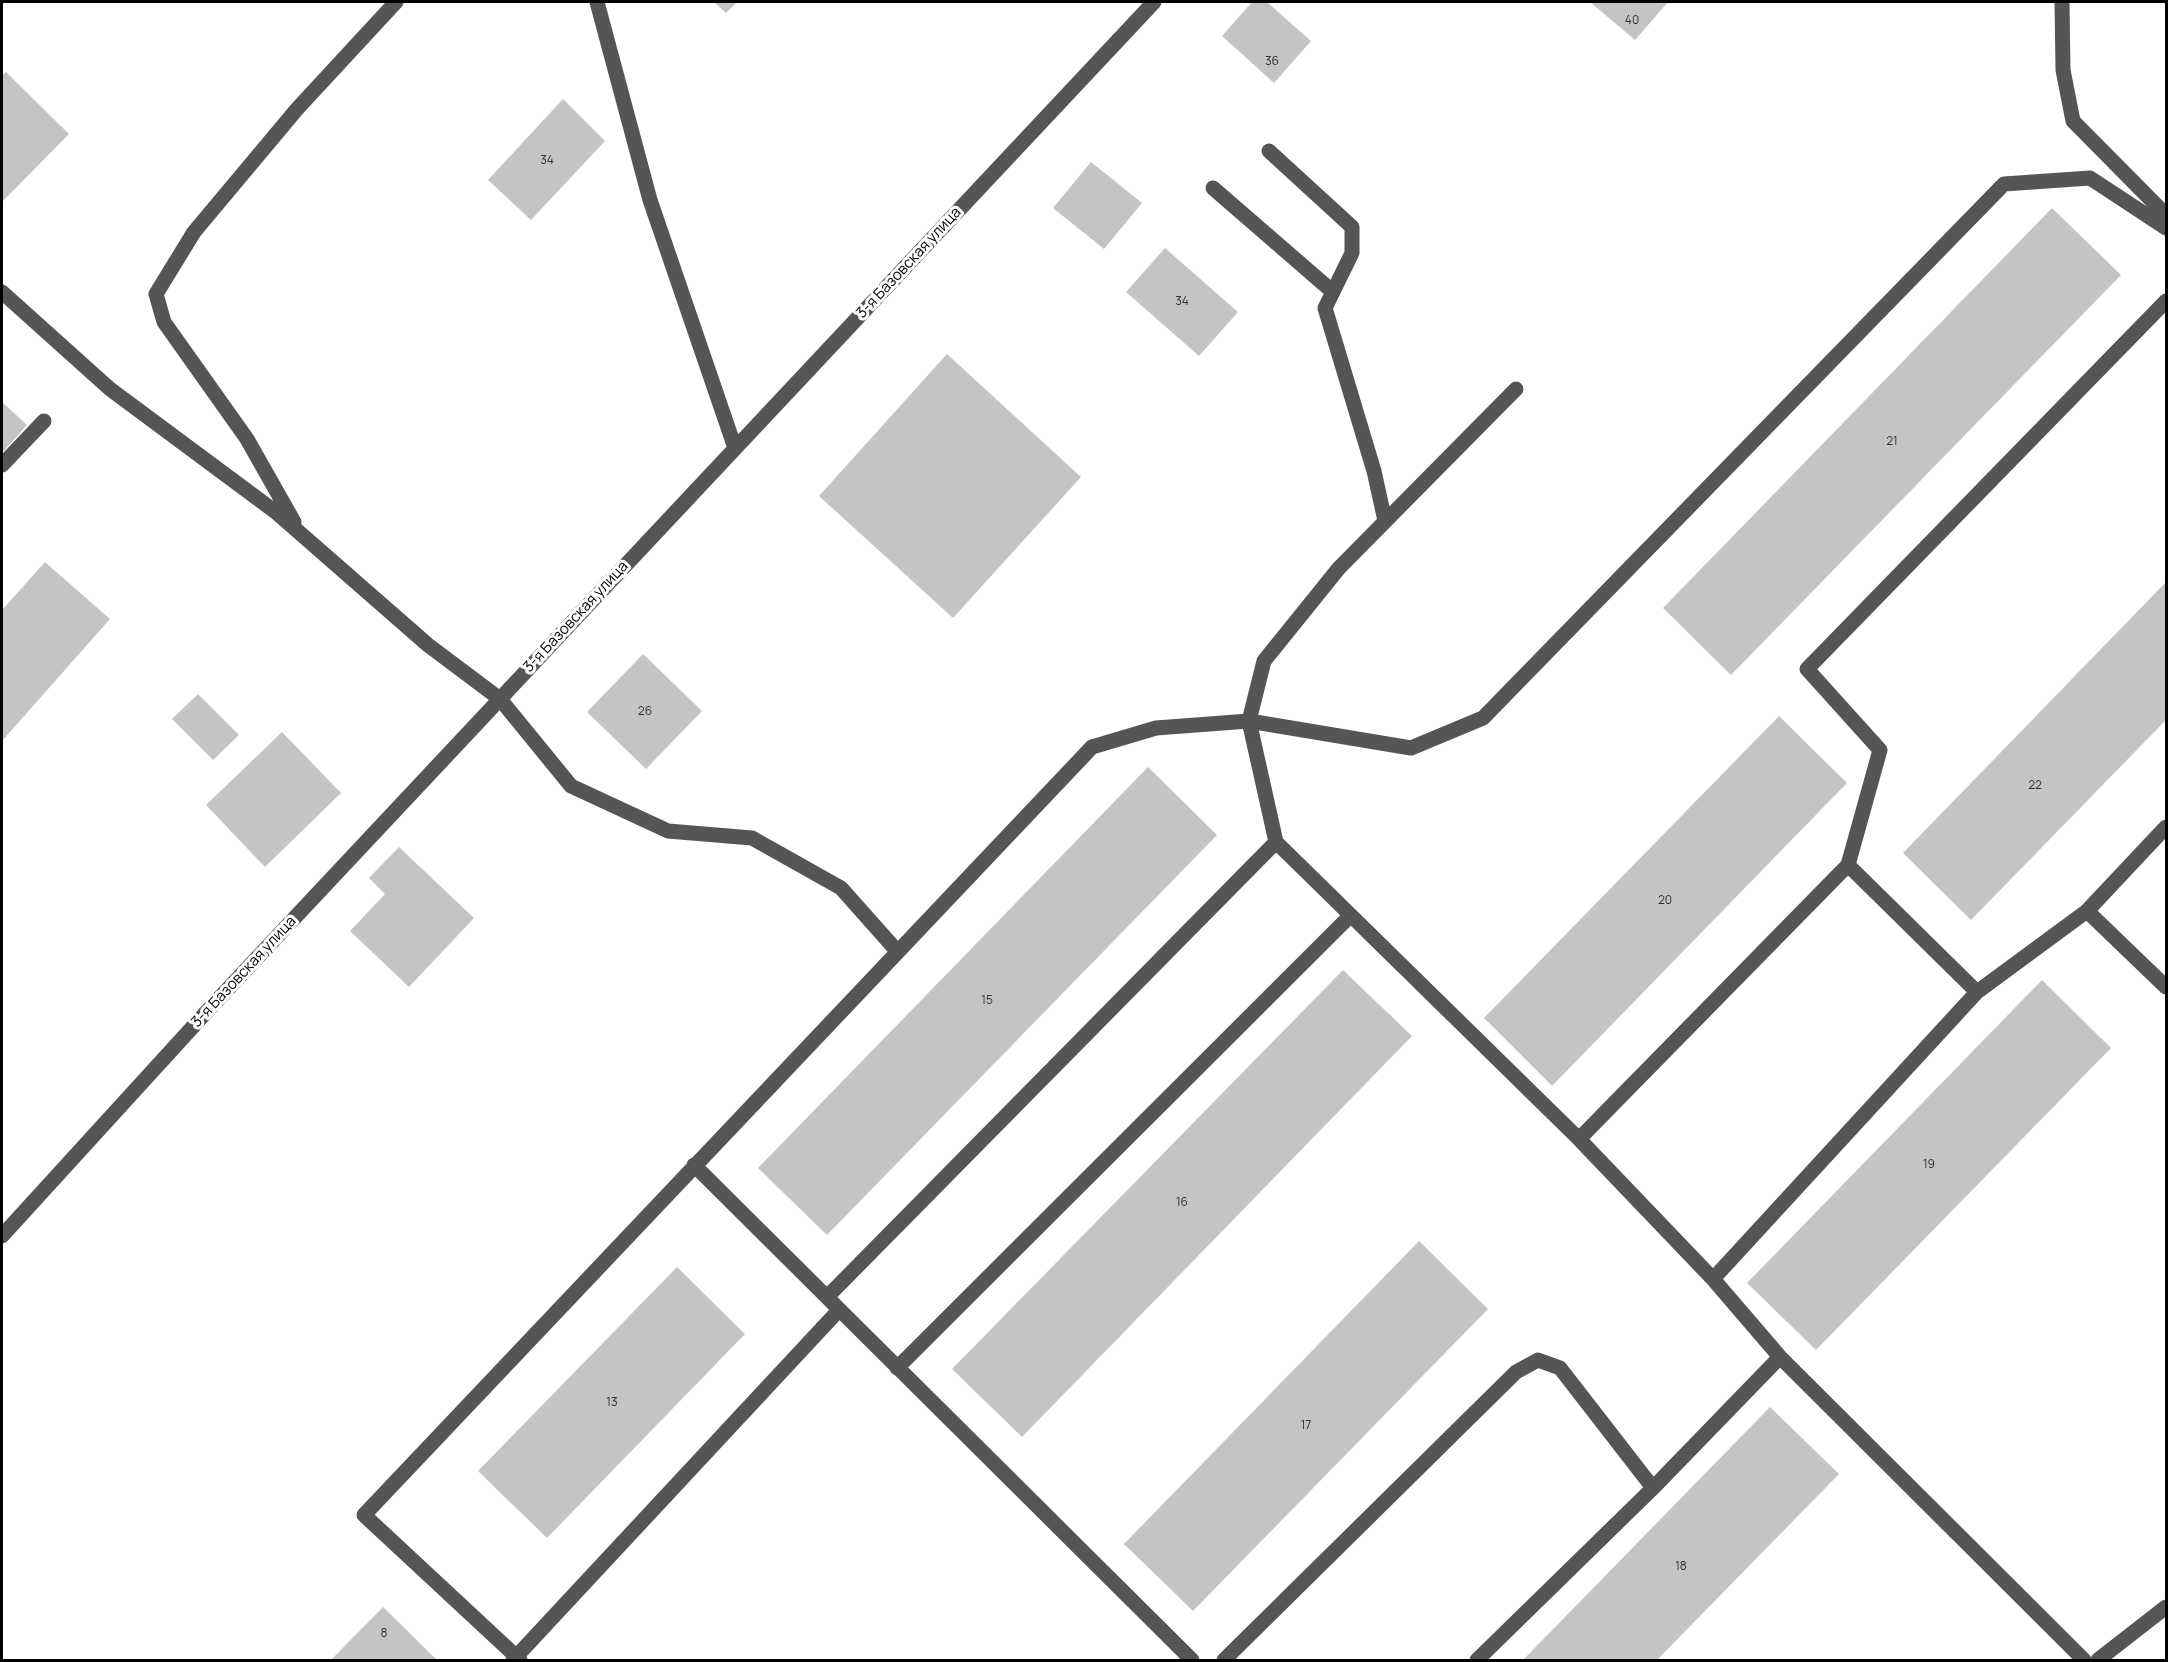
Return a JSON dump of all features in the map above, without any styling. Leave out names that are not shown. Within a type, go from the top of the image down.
[{"type":"street","points":[[301,533],[247,439],[164,322],[156,294],[194,232],[297,109],[396,2]]},
{"type":"street","points":[[597,2],[650,200],[735,448]]},
{"type":"street","name":"3-я Базовская улица","points":[[2,1236],[500,699],[1154,2]]},
{"type":"street","points":[[2062,2],[2062,70],[2073,121],[2166,215]]},
{"type":"street","points":[[1269,151],[1352,227],[1352,253],[1325,308],[1374,471],[1385,521]]},
{"type":"street","points":[[839,1310],[516,1659],[364,1515],[1092,747],[1156,728],[1250,721],[1412,748],[1483,718],[2004,184],[2090,178],[2166,228]]},
{"type":"street","points":[[1213,188],[1333,292]]},
{"type":"street","points":[[2,292],[110,389],[277,513],[428,645],[500,699],[571,786],[668,831],[752,838],[841,888],[897,951]]},
{"type":"street","points":[[1579,1139],[1848,865],[1880,750],[1807,669],[2166,301]]},
{"type":"street","points":[[1516,389],[1339,568],[1264,661],[1250,721],[1276,842],[1349,917],[1579,1139],[1713,1279],[1780,1357],[2084,1660]]},
{"type":"street","points":[[2,465],[44,421]]},
{"type":"street","points":[[1713,1279],[1977,992],[2087,911],[2166,827]]},
{"type":"street","points":[[827,1297],[1276,842]]},
{"type":"street","points":[[1848,865],[1977,992]]},
{"type":"street","points":[[2087,911],[2166,987]]},
{"type":"street","points":[[897,1368],[1349,917]]},
{"type":"street","points":[[694,1165],[1191,1660]]},
{"type":"street","points":[[1477,1660],[1653,1488],[1780,1357]]},
{"type":"street","points":[[1224,1660],[1516,1372],[1538,1360],[1560,1368],[1653,1488]]},
{"type":"street","points":[[2098,1660],[2166,1607]]},
{"type":"building","points":[[714,2],[737,2],[726,13]]},
{"type":"building","points":[[1252,2],[1267,2],[1311,41],[1274,83],[1222,36]]},
{"type":"building","points":[[1590,2],[1668,2],[1635,40]]},
{"type":"building","points":[[6,72],[69,134],[2,202],[2,76]]},
{"type":"building","points":[[563,99],[605,141],[531,220],[488,180]]},
{"type":"building","points":[[1091,162],[1142,203],[1104,249],[1053,208]]},
{"type":"building","points":[[2052,208],[2121,275],[1731,675],[1663,608]]},
{"type":"building","points":[[1165,248],[1238,312],[1199,356],[1126,292]]},
{"type":"building","points":[[947,354],[1081,477],[953,618],[819,496]]},
{"type":"building","points":[[2,402],[27,425],[2,453]]},
{"type":"building","points":[[45,562],[110,619],[2,741],[2,610]]},
{"type":"building","points":[[2166,582],[2166,720],[1971,920],[1903,853]]},
{"type":"building","points":[[643,654],[702,711],[646,769],[587,712]]},
{"type":"building","points":[[198,694],[239,735],[213,760],[172,719]]},
{"type":"building","points":[[1779,716],[1847,783],[1552,1086],[1484,1018]]},
{"type":"building","points":[[282,732],[341,793],[265,867],[206,805]]},
{"type":"building","points":[[1148,767],[1217,835],[827,1235],[758,1168]]},
{"type":"building","points":[[399,847],[474,918],[409,987],[350,931],[385,894],[369,878]]},
{"type":"building","points":[[1343,970],[1412,1036],[1022,1437],[952,1369]]},
{"type":"building","points":[[2042,980],[2111,1048],[1816,1350],[1747,1283]]},
{"type":"building","points":[[1419,1241],[1488,1309],[1193,1611],[1124,1544]]},
{"type":"building","points":[[677,1267],[745,1334],[547,1538],[478,1471]]},
{"type":"building","points":[[1770,1407],[1839,1474],[1657,1660],[1523,1660]]},
{"type":"building","points":[[383,1607],[437,1660],[331,1660]]}]
